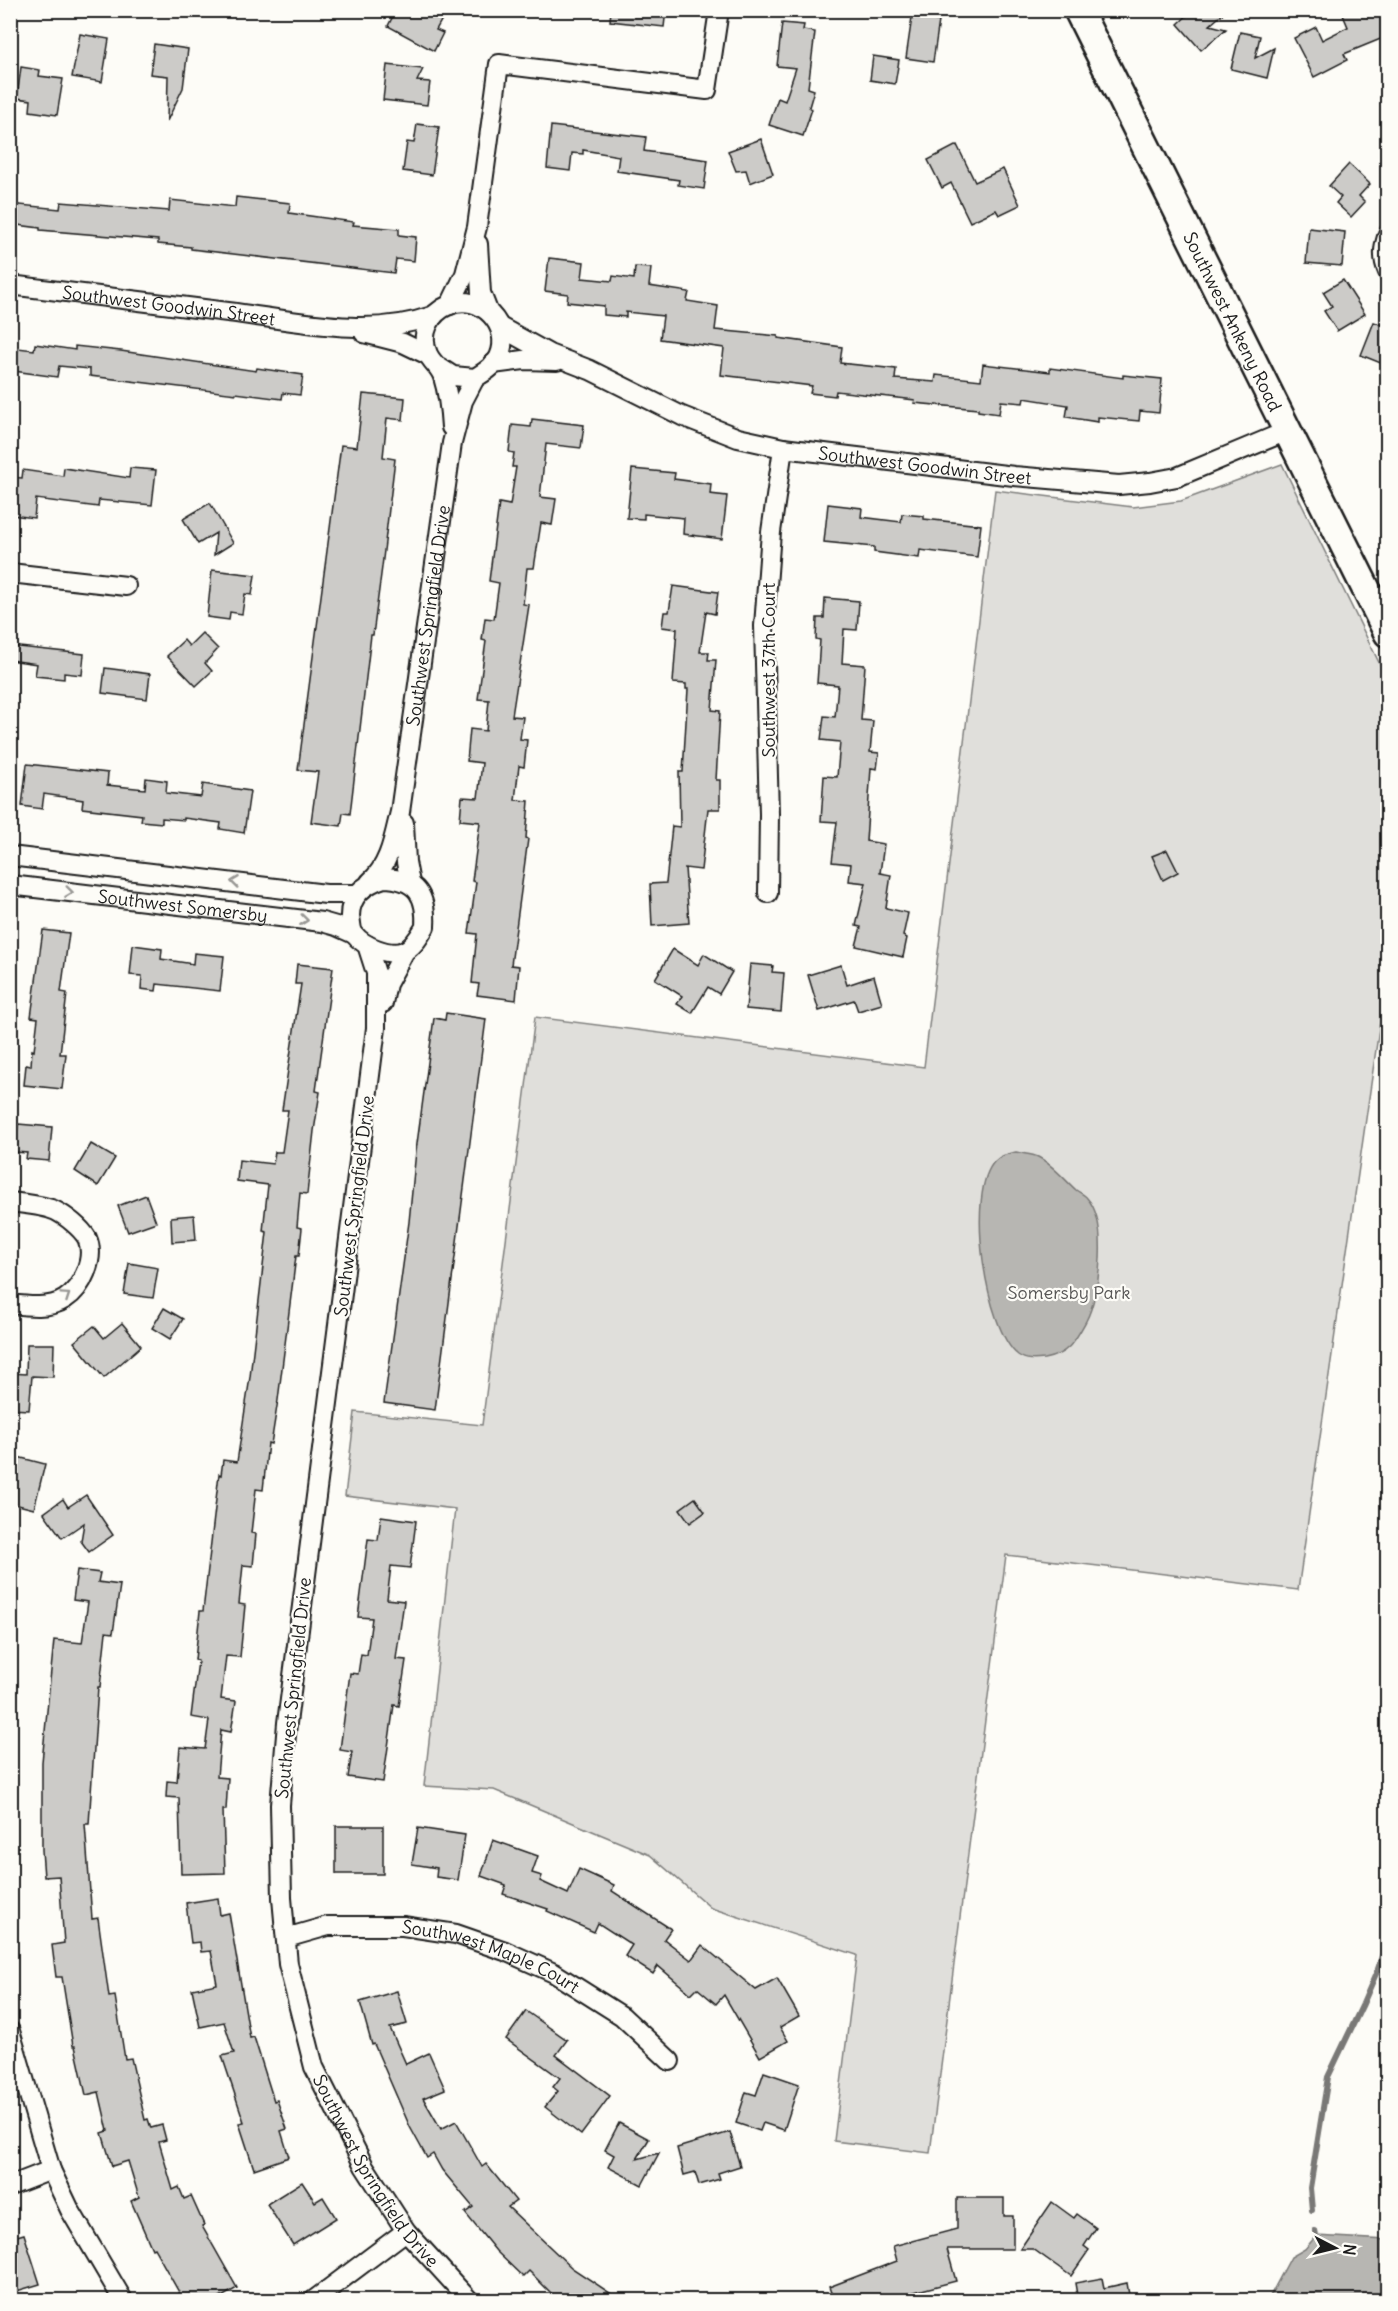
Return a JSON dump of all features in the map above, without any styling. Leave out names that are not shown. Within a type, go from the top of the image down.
[{"type":"street","points":[[450,305],[465,274],[477,227],[499,64],[707,90],[719,10]]},
{"type":"street","name":"Southwest Ankeny Road","points":[[1078,10],[1388,633]]},
{"type":"street","points":[[477,227],[481,293],[488,311],[500,327],[502,337],[499,356],[493,364],[475,378],[453,376],[433,361],[425,336],[432,316],[450,305],[468,303],[488,311]]},
{"type":"street","points":[[1388,234],[1383,246],[1383,260],[1388,272]]},
{"type":"street","name":"Southwest Goodwin Street","points":[[10,285],[327,324],[390,326],[432,316]]},
{"type":"street","name":"Southwest Goodwin Street","points":[[327,324],[392,340],[433,361]]},
{"type":"street","name":"Southwest Goodwin Street","points":[[500,327],[519,339],[700,423],[738,438],[783,448],[1014,476],[1119,485],[1177,477],[1287,431]]},
{"type":"street","name":"Southwest Goodwin Street","points":[[493,364],[524,360],[569,362]]},
{"type":"street","name":"Southwest Springfield Drive","points":[[433,361],[447,396],[452,443]]},
{"type":"street","name":"Southwest Springfield Drive","points":[[363,888],[377,876],[389,854],[405,787],[452,443],[463,400],[475,378]]},
{"type":"street","name":"Southwest 37th Court","points":[[768,893],[764,626],[771,532],[783,448]]},
{"type":"street","points":[[10,573],[126,586]]},
{"type":"street","name":"Southwest Springfield Drive","points":[[405,787],[404,836],[410,883]]},
{"type":"street","name":"Southwest Somersby","points":[[10,856],[326,894],[363,888]]},
{"type":"street","points":[[384,878],[410,883],[423,900],[425,927],[413,945],[405,951],[383,951],[361,940],[350,912],[363,888],[384,878]]},
{"type":"street","name":"Southwest Somersby","points":[[10,885],[322,922],[336,926],[361,940]]},
{"type":"street","name":"Southwest Springfield Drive","points":[[361,940],[376,973],[376,1028]]},
{"type":"street","name":"Southwest Springfield Drive","points":[[405,951],[387,984],[376,1028],[287,1722],[280,1805],[282,1898],[288,1964],[314,2067],[364,2166],[406,2231],[469,2301]]},
{"type":"street","points":[[10,1202],[54,1210],[73,1223],[87,1239],[89,1258],[84,1278],[64,1300],[50,1305],[10,1304]]},
{"type":"street","name":"Southwest Maple Court","points":[[286,1938],[327,1926],[402,1926],[456,1934],[505,1951],[554,1973],[622,2016],[670,2061]]},
{"type":"street","points":[[10,2031],[51,2170],[70,2210],[123,2301]]},
{"type":"street","points":[[10,2186],[51,2170]]},
{"type":"street","points":[[314,2301],[406,2231]]},
{"type":"green space","name":"Somersby Park","points":[[1282,464],[1388,681],[1387,973],[1298,1590],[1006,1555],[930,2153],[834,2141],[857,1955],[711,1908],[650,1855],[494,1790],[424,1786],[455,1509],[345,1496],[355,1412],[482,1425],[535,1017],[924,1067],[995,490],[1133,507],[1181,501]]},
{"type":"shaded area","points":[[1016,1152],[1033,1155],[1043,1160],[1084,1195],[1094,1209],[1098,1224],[1100,1259],[1091,1309],[1070,1346],[1059,1354],[1044,1359],[1031,1360],[1021,1357],[1006,1340],[996,1318],[983,1260],[980,1229],[981,1200],[986,1177],[997,1159]]},
{"type":"shaded area","points":[[1316,2236],[1387,2240],[1387,2300],[1268,2300],[1291,2257],[1305,2249]]},
{"type":"building","points":[[396,10],[447,10],[436,30],[443,33],[434,51],[388,26]]},
{"type":"building","points":[[611,10],[666,10],[664,27],[610,21]]},
{"type":"building","points":[[1193,10],[1227,10],[1210,25],[1226,29],[1201,50],[1178,24]]},
{"type":"building","points":[[1354,10],[1381,10],[1388,27],[1388,36],[1344,54],[1347,60],[1314,77],[1294,38],[1316,27],[1322,40],[1348,27],[1343,15]]},
{"type":"building","points":[[912,17],[939,21],[933,62],[906,58]]},
{"type":"building","points":[[782,23],[804,25],[803,30],[815,32],[808,88],[814,90],[809,107],[812,109],[803,136],[769,125],[778,98],[785,101],[796,68],[777,66]]},
{"type":"building","points":[[1240,32],[1260,36],[1255,58],[1274,48],[1267,78],[1231,69]]},
{"type":"building","points":[[80,34],[109,39],[102,82],[72,77]]},
{"type":"building","points":[[154,44],[188,49],[183,88],[167,121],[168,76],[150,74]]},
{"type":"building","points":[[873,56],[899,60],[895,84],[870,80]]},
{"type":"building","points":[[387,65],[423,69],[417,81],[430,82],[427,105],[383,100]]},
{"type":"building","points":[[21,67],[40,70],[39,76],[63,79],[57,115],[30,111],[31,100],[17,98]]},
{"type":"building","points":[[417,124],[439,127],[432,175],[403,171],[407,142],[414,143]]},
{"type":"building","points":[[551,126],[646,137],[644,151],[708,160],[704,189],[678,185],[679,180],[617,171],[619,156],[583,150],[583,154],[572,153],[570,171],[547,168]]},
{"type":"building","points":[[761,139],[773,174],[750,183],[746,170],[736,171],[728,151]]},
{"type":"building","points":[[957,145],[975,182],[1003,169],[1020,205],[999,215],[996,210],[970,222],[951,183],[942,188],[928,160]]},
{"type":"building","points":[[1349,164],[1370,184],[1359,196],[1365,202],[1351,217],[1336,203],[1341,197],[1329,186]]},
{"type":"building","points":[[236,197],[290,203],[289,213],[354,222],[353,225],[399,229],[399,235],[416,237],[414,261],[396,259],[394,273],[191,249],[191,247],[158,244],[158,240],[40,230],[40,228],[10,224],[10,204],[60,209],[61,202],[169,211],[170,200],[235,207]]},
{"type":"building","points":[[1309,228],[1345,232],[1342,266],[1306,263]]},
{"type":"building","points":[[549,258],[584,262],[582,278],[612,281],[613,276],[634,279],[635,267],[651,268],[649,286],[689,292],[687,301],[718,306],[715,330],[778,336],[778,338],[842,347],[840,363],[896,369],[895,379],[935,382],[936,375],[981,380],[983,364],[1050,372],[1050,368],[1123,378],[1123,375],[1162,379],[1159,413],[1140,411],[1139,421],[1098,417],[1098,422],[1066,417],[1068,405],[1024,398],[1023,403],[1001,401],[999,414],[978,411],[978,409],[914,403],[915,400],[836,391],[835,396],[810,393],[812,386],[721,375],[724,348],[660,339],[663,316],[626,312],[626,317],[604,315],[604,306],[567,302],[568,294],[545,291]]},
{"type":"building","points":[[1343,280],[1365,314],[1337,331],[1324,311],[1332,306],[1323,292]]},
{"type":"building","points":[[1374,322],[1388,327],[1388,366],[1361,355]]},
{"type":"building","points":[[35,344],[75,350],[75,346],[121,351],[256,371],[257,368],[303,375],[300,395],[283,393],[282,399],[236,394],[90,376],[90,369],[59,366],[57,377],[14,371],[18,348],[34,350]]},
{"type":"building","points":[[363,394],[405,398],[403,420],[387,418],[383,457],[395,459],[350,814],[343,813],[341,826],[311,822],[318,772],[298,770],[341,445],[357,447]]},
{"type":"building","points":[[532,419],[584,425],[581,448],[546,444],[540,497],[556,499],[552,525],[541,523],[534,568],[527,568],[523,604],[529,605],[512,716],[523,717],[520,739],[527,740],[524,767],[519,766],[515,800],[529,801],[526,838],[528,839],[511,965],[519,966],[516,1000],[477,995],[479,984],[472,983],[477,934],[469,933],[476,882],[472,881],[480,822],[460,820],[462,797],[478,798],[482,763],[467,761],[470,729],[486,731],[489,700],[478,699],[486,641],[482,640],[485,618],[494,619],[499,583],[489,581],[499,503],[510,505],[516,467],[512,467],[514,453],[509,452],[512,425],[531,427]]},
{"type":"building","points":[[64,468],[129,478],[130,468],[156,470],[152,505],[99,500],[98,507],[36,499],[34,518],[12,515],[10,477],[22,478],[23,470],[63,476]]},
{"type":"building","points":[[632,469],[675,473],[674,479],[711,484],[710,494],[727,496],[722,539],[683,534],[684,518],[644,514],[644,519],[627,518]]},
{"type":"building","points":[[210,503],[233,543],[214,555],[216,533],[198,544],[183,519]]},
{"type":"building","points":[[828,504],[862,508],[861,517],[901,522],[902,514],[924,516],[924,519],[981,525],[977,557],[920,550],[919,558],[874,552],[874,547],[824,542]]},
{"type":"building","points":[[212,570],[255,575],[252,595],[245,594],[242,614],[230,612],[229,620],[207,617]]},
{"type":"building","points":[[673,586],[718,592],[715,614],[706,612],[700,652],[709,652],[708,660],[716,660],[712,710],[720,711],[716,780],[720,780],[720,809],[708,809],[701,870],[685,868],[689,923],[652,926],[650,884],[666,883],[672,826],[680,827],[679,772],[683,772],[688,689],[686,689],[686,684],[673,683],[677,629],[662,627],[664,612],[669,612]]},
{"type":"building","points":[[825,598],[859,601],[857,630],[844,629],[842,663],[865,665],[861,720],[873,721],[870,752],[879,753],[877,769],[871,768],[866,841],[884,844],[880,873],[891,875],[886,908],[908,913],[903,936],[907,938],[903,957],[856,946],[861,927],[856,926],[866,883],[849,881],[851,864],[832,862],[837,822],[821,821],[824,776],[837,777],[840,742],[821,740],[824,716],[835,717],[838,685],[817,683],[820,640],[816,639],[817,618],[824,618]]},
{"type":"building","points":[[202,633],[218,649],[205,663],[212,671],[196,686],[167,656],[184,640],[189,646]]},
{"type":"building","points":[[10,646],[84,654],[82,675],[64,673],[64,679],[35,676],[37,664],[10,660]]},
{"type":"building","points":[[105,668],[150,674],[147,699],[102,693]]},
{"type":"building","points":[[27,764],[108,773],[107,785],[145,789],[146,778],[167,781],[166,793],[201,797],[203,784],[250,791],[244,833],[220,829],[221,823],[184,818],[184,820],[162,818],[162,823],[141,821],[142,815],[82,808],[83,800],[44,794],[42,809],[22,806]]},
{"type":"building","points":[[1167,850],[1178,872],[1163,880],[1152,856]]},
{"type":"building","points":[[43,930],[69,933],[61,992],[67,993],[60,1054],[66,1054],[62,1089],[24,1085],[26,1065],[31,1066],[32,1050],[34,1051],[38,1018],[31,1017]]},
{"type":"building","points":[[133,945],[162,949],[161,959],[193,964],[194,953],[224,956],[220,991],[157,984],[156,991],[141,989],[142,976],[130,975]]},
{"type":"building","points":[[673,949],[698,965],[704,954],[732,972],[719,994],[708,987],[692,1013],[677,1004],[682,996],[655,979]]},
{"type":"building","points":[[297,964],[333,968],[316,1091],[320,1092],[307,1194],[300,1193],[297,1227],[302,1228],[299,1256],[296,1256],[278,1400],[271,1444],[268,1443],[263,1490],[256,1489],[251,1533],[256,1534],[253,1566],[243,1565],[239,1604],[245,1605],[240,1657],[226,1656],[221,1699],[236,1701],[231,1732],[221,1730],[217,1777],[228,1778],[226,1810],[223,1810],[225,1873],[181,1874],[179,1798],[166,1797],[167,1781],[177,1782],[180,1747],[205,1749],[209,1720],[191,1717],[198,1661],[195,1660],[200,1611],[203,1611],[219,1474],[221,1475],[223,1460],[237,1462],[250,1377],[267,1232],[263,1231],[268,1185],[237,1181],[239,1160],[273,1164],[275,1152],[282,1152],[288,1110],[282,1110],[301,984],[295,984]]},
{"type":"building","points":[[750,964],[773,966],[772,972],[784,973],[781,1012],[746,1009]]},
{"type":"building","points":[[841,965],[847,985],[874,976],[882,1004],[858,1011],[854,1000],[819,1011],[808,975]]},
{"type":"building","points":[[446,1013],[486,1019],[435,1410],[384,1403],[434,1018],[445,1020]]},
{"type":"building","points":[[18,1124],[52,1127],[49,1161],[26,1159],[27,1153],[15,1152]]},
{"type":"building","points":[[91,1144],[115,1158],[98,1186],[75,1171]]},
{"type":"building","points":[[146,1195],[156,1222],[128,1232],[118,1206]]},
{"type":"building","points":[[194,1215],[196,1240],[172,1242],[171,1217]]},
{"type":"building","points":[[129,1263],[158,1268],[153,1298],[124,1294]]},
{"type":"building","points":[[164,1308],[183,1319],[170,1339],[152,1328]]},
{"type":"building","points":[[122,1323],[141,1346],[104,1378],[74,1342],[94,1326],[104,1338]]},
{"type":"building","points":[[27,1344],[54,1344],[53,1377],[32,1376],[29,1410],[10,1409],[10,1373],[26,1374]]},
{"type":"building","points":[[10,1455],[45,1464],[34,1509],[10,1503]]},
{"type":"building","points":[[86,1495],[113,1535],[89,1552],[81,1541],[84,1523],[62,1538],[44,1513],[63,1499],[68,1507]]},
{"type":"building","points":[[695,1498],[705,1512],[690,1523],[680,1509]]},
{"type":"building","points":[[381,1516],[416,1521],[410,1568],[391,1566],[387,1599],[404,1601],[396,1659],[406,1660],[399,1706],[394,1705],[383,1782],[348,1777],[352,1752],[340,1750],[350,1673],[358,1674],[361,1654],[367,1655],[372,1618],[358,1617],[368,1539],[378,1540]]},
{"type":"building","points":[[77,1570],[100,1573],[98,1582],[120,1585],[113,1633],[106,1632],[100,1687],[98,1687],[89,1824],[85,1824],[92,1919],[98,1918],[109,1997],[115,1996],[125,2059],[131,2058],[145,2120],[148,2119],[151,2128],[162,2125],[166,2140],[159,2142],[173,2190],[179,2187],[184,2199],[191,2196],[204,2225],[202,2226],[237,2288],[215,2301],[184,2301],[154,2248],[152,2249],[131,2201],[139,2197],[128,2161],[112,2166],[102,2133],[108,2131],[99,2092],[86,2095],[75,2046],[73,2046],[62,1977],[56,1977],[52,1945],[64,1943],[59,1876],[44,1877],[42,1762],[54,1640],[82,1643],[88,1602],[73,1600]]},
{"type":"building","points":[[336,1826],[383,1826],[383,1874],[336,1874]]},
{"type":"building","points":[[418,1828],[465,1835],[458,1880],[436,1877],[437,1868],[412,1864]]},
{"type":"building","points":[[493,1840],[538,1856],[532,1873],[542,1876],[540,1881],[568,1894],[579,1869],[614,1885],[612,1891],[671,1929],[664,1939],[691,1960],[702,1945],[756,1990],[777,1978],[799,2016],[780,2027],[788,2041],[760,2057],[724,1995],[716,2004],[697,1988],[691,1994],[658,1966],[653,1974],[625,1956],[632,1945],[598,1923],[594,1932],[547,1911],[548,1909],[503,1894],[506,1885],[481,1876]]},
{"type":"building","points":[[218,1898],[220,1915],[229,1913],[250,2038],[254,2037],[274,2101],[277,2100],[287,2129],[281,2131],[289,2157],[254,2169],[239,2123],[244,2122],[222,2056],[234,2053],[224,2022],[200,2027],[192,1989],[217,1984],[211,1951],[201,1952],[200,1942],[191,1943],[186,1903]]},
{"type":"building","points":[[397,1991],[407,2024],[390,2028],[406,2064],[429,2053],[445,2089],[423,2098],[441,2129],[456,2121],[482,2167],[486,2164],[516,2201],[508,2207],[572,2268],[622,2301],[559,2301],[529,2271],[523,2277],[496,2251],[465,2213],[473,2207],[442,2170],[433,2154],[427,2158],[410,2127],[374,2044],[372,2045],[360,2002]]},
{"type":"building","points":[[526,2011],[567,2040],[556,2055],[610,2096],[581,2135],[545,2107],[558,2091],[553,2087],[560,2078],[506,2039]]},
{"type":"building","points":[[764,2072],[799,2084],[784,2130],[763,2123],[760,2131],[736,2123],[746,2092],[756,2095]]},
{"type":"building","points":[[619,2123],[649,2139],[637,2159],[659,2153],[642,2185],[608,2167],[614,2155],[605,2150]]},
{"type":"building","points":[[730,2132],[740,2166],[718,2173],[720,2179],[699,2185],[695,2172],[684,2175],[677,2148]]},
{"type":"building","points":[[302,2182],[315,2202],[323,2197],[336,2218],[293,2245],[267,2204]]},
{"type":"building","points":[[957,2198],[1004,2198],[1004,2216],[1013,2216],[1013,2249],[947,2249],[956,2281],[895,2297],[897,2301],[834,2301],[829,2287],[897,2261],[893,2246],[957,2229]]},
{"type":"building","points":[[1052,2202],[1074,2218],[1077,2214],[1096,2228],[1084,2246],[1089,2250],[1071,2276],[1033,2249],[1020,2249]]},
{"type":"building","points":[[24,2234],[40,2284],[10,2293],[10,2238]]},
{"type":"building","points":[[1102,2278],[1104,2288],[1127,2283],[1130,2301],[1078,2301],[1075,2283]]},
{"type":"waterway","points":[[1312,2210],[1310,2188],[1328,2077],[1378,1969],[1385,1946],[1388,1924]]},
{"type":"waterway","points":[[1315,2231],[1316,2236]]}]
